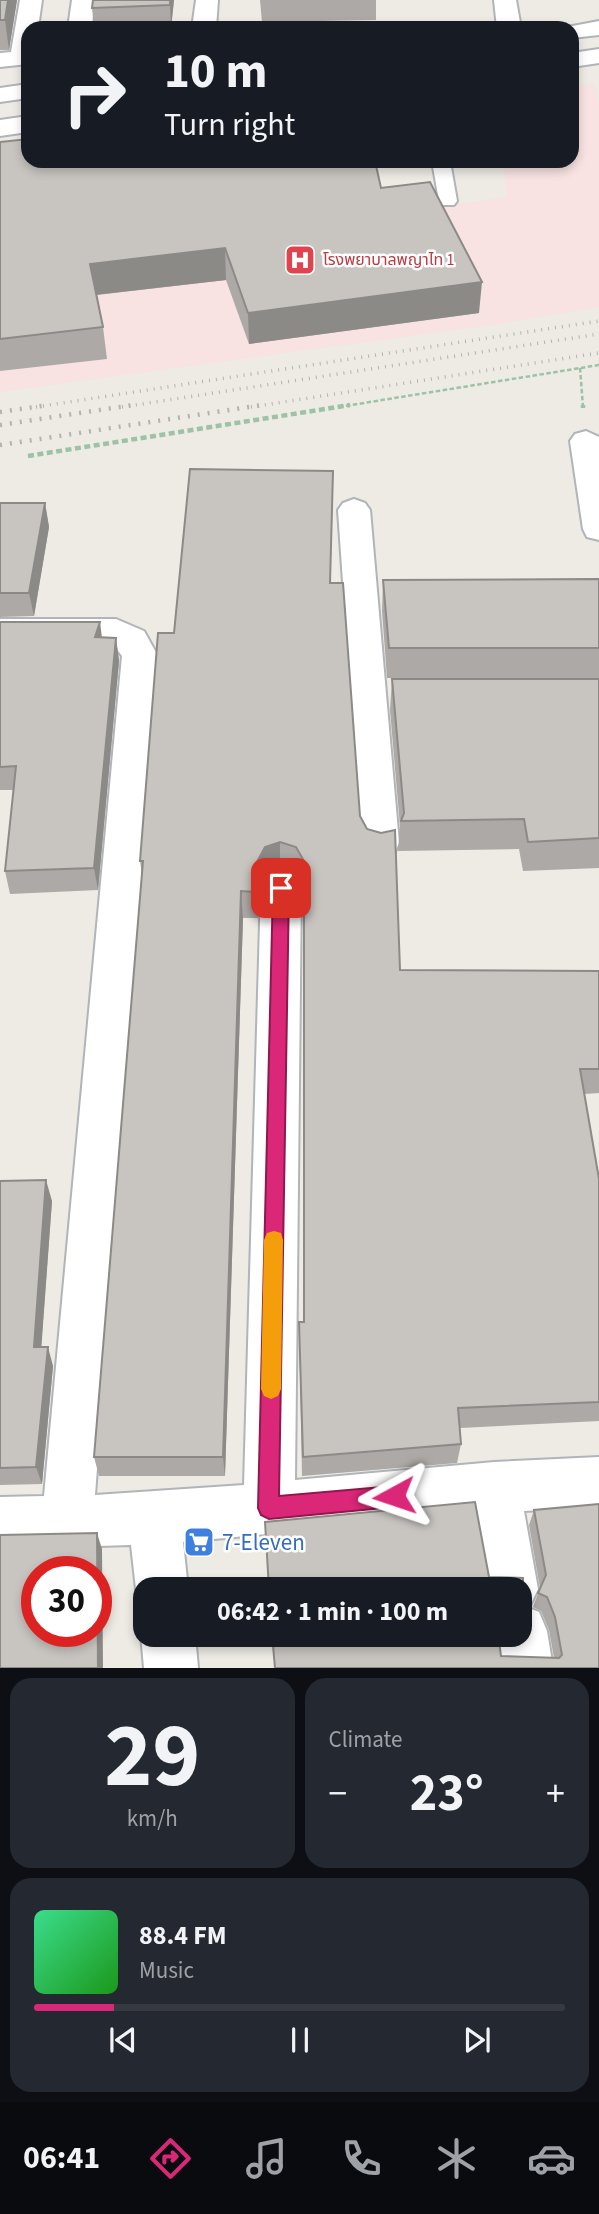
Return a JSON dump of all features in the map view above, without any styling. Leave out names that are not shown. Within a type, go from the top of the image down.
[{"type":"street","points":[[28,21],[31,0]]},
{"type":"street","points":[[42,21],[47,0]]},
{"type":"street","points":[[81,21],[83,0]]},
{"type":"street","points":[[191,0],[191,21]]},
{"type":"street","points":[[204,21],[206,0]]},
{"type":"street","points":[[505,0],[508,21]]},
{"type":"street","points":[[579,30],[599,28]]},
{"type":"street","points":[[579,44],[599,42]]},
{"type":"street","points":[[579,59],[599,56]]},
{"type":"street","points":[[0,60],[21,58]]},
{"type":"street","points":[[579,77],[599,75]]},
{"type":"street","points":[[0,95],[21,95]]},
{"type":"street","points":[[0,112],[21,99]]},
{"type":"street","points":[[0,128],[21,125]]},
{"type":"street","points":[[0,144],[21,141]]},
{"type":"street","points":[[586,441],[599,529]]},
{"type":"street","points":[[354,510],[384,694],[380,843]]},
{"type":"street","points":[[0,631],[116,631],[128,635],[136,643],[140,656],[68,1520]]},
{"type":"street","points":[[269,1508],[281,888]]},
{"type":"street","points":[[0,1523],[155,1519],[495,1487],[599,1482]]},
{"type":"street","points":[[495,1487],[510,1577]]},
{"type":"street","points":[[155,1519],[161,1577]]},
{"type":"street","points":[[169,1647],[171,1668]]},
{"type":"street","points":[[523,1647],[526,1668]]},
{"type":"lane","points":[[442,168],[447,201]]},
{"type":"path","points":[[28,456],[599,365]]},
{"type":"path","points":[[580,368],[586,441]]},
{"type":"shaded area","name":"โรงพยาบาลพญาไท 1","points":[[594,83],[599,104],[599,307],[492,325],[0,392],[0,156],[21,159],[21,168],[80,168],[378,213],[432,208],[507,197],[504,168],[579,168],[579,84]]},
{"type":"building","points":[[0,0],[8,0],[5,20],[0,20]]},
{"type":"building","points":[[93,0],[170,0],[170,5],[92,8]]},
{"type":"building","points":[[21,140],[21,168],[377,168],[381,188],[430,182],[482,282],[248,313],[225,248],[90,264],[103,327],[0,339],[0,142]]},
{"type":"building","points":[[190,469],[333,471],[330,583],[343,583],[360,816],[367,829],[381,833],[395,830],[400,970],[599,971],[599,1069],[580,1069],[599,1179],[599,1402],[458,1408],[461,1444],[303,1457],[299,1322],[304,1322],[304,861],[296,847],[280,842],[265,847],[258,860],[257,892],[241,891],[223,1457],[94,1457],[143,861],[140,861],[158,633],[174,633]]},
{"type":"building","points":[[0,503],[45,503],[29,593],[0,593]]},
{"type":"building","points":[[599,579],[599,648],[389,648],[383,580]]},
{"type":"building","points":[[0,622],[100,622],[95,637],[116,638],[94,868],[5,871],[16,766],[0,767]]},
{"type":"building","points":[[392,679],[599,679],[599,838],[528,842],[524,819],[401,821],[404,813]]},
{"type":"building","points":[[46,1180],[34,1347],[48,1347],[36,1467],[0,1468],[0,1181]]},
{"type":"building","points":[[475,1502],[489,1577],[268,1577],[265,1522]]},
{"type":"building","points":[[599,1504],[599,1668],[275,1668],[273,1647],[500,1647],[501,1656],[559,1658],[562,1655],[555,1617],[547,1597],[538,1593],[546,1575],[534,1510]]},
{"type":"building","points":[[97,1533],[97,1556],[21,1556],[21,1647],[98,1647],[98,1668],[0,1668],[0,1535]]},
{"type":"railway","points":[[36,407],[599,321]]},
{"type":"railway","points":[[122,407],[599,334]]},
{"type":"railway","points":[[251,407],[599,353]]},
{"type":"railway","points":[[0,412],[48,405]]},
{"type":"railway","points":[[0,425],[133,405]]},
{"type":"railway","points":[[0,445],[262,405]]},
{"type":"slow traffic","points":[[271,1389],[274,1240]]},
{"type":"place","name":"โรงพยาบาลพญาไท 1","points":[[300,260]]},
{"type":"place","name":"7-Eleven","points":[[199,1542]]},
{"type":"route","points":[[281,888],[269,1508],[394,1496]]}]
